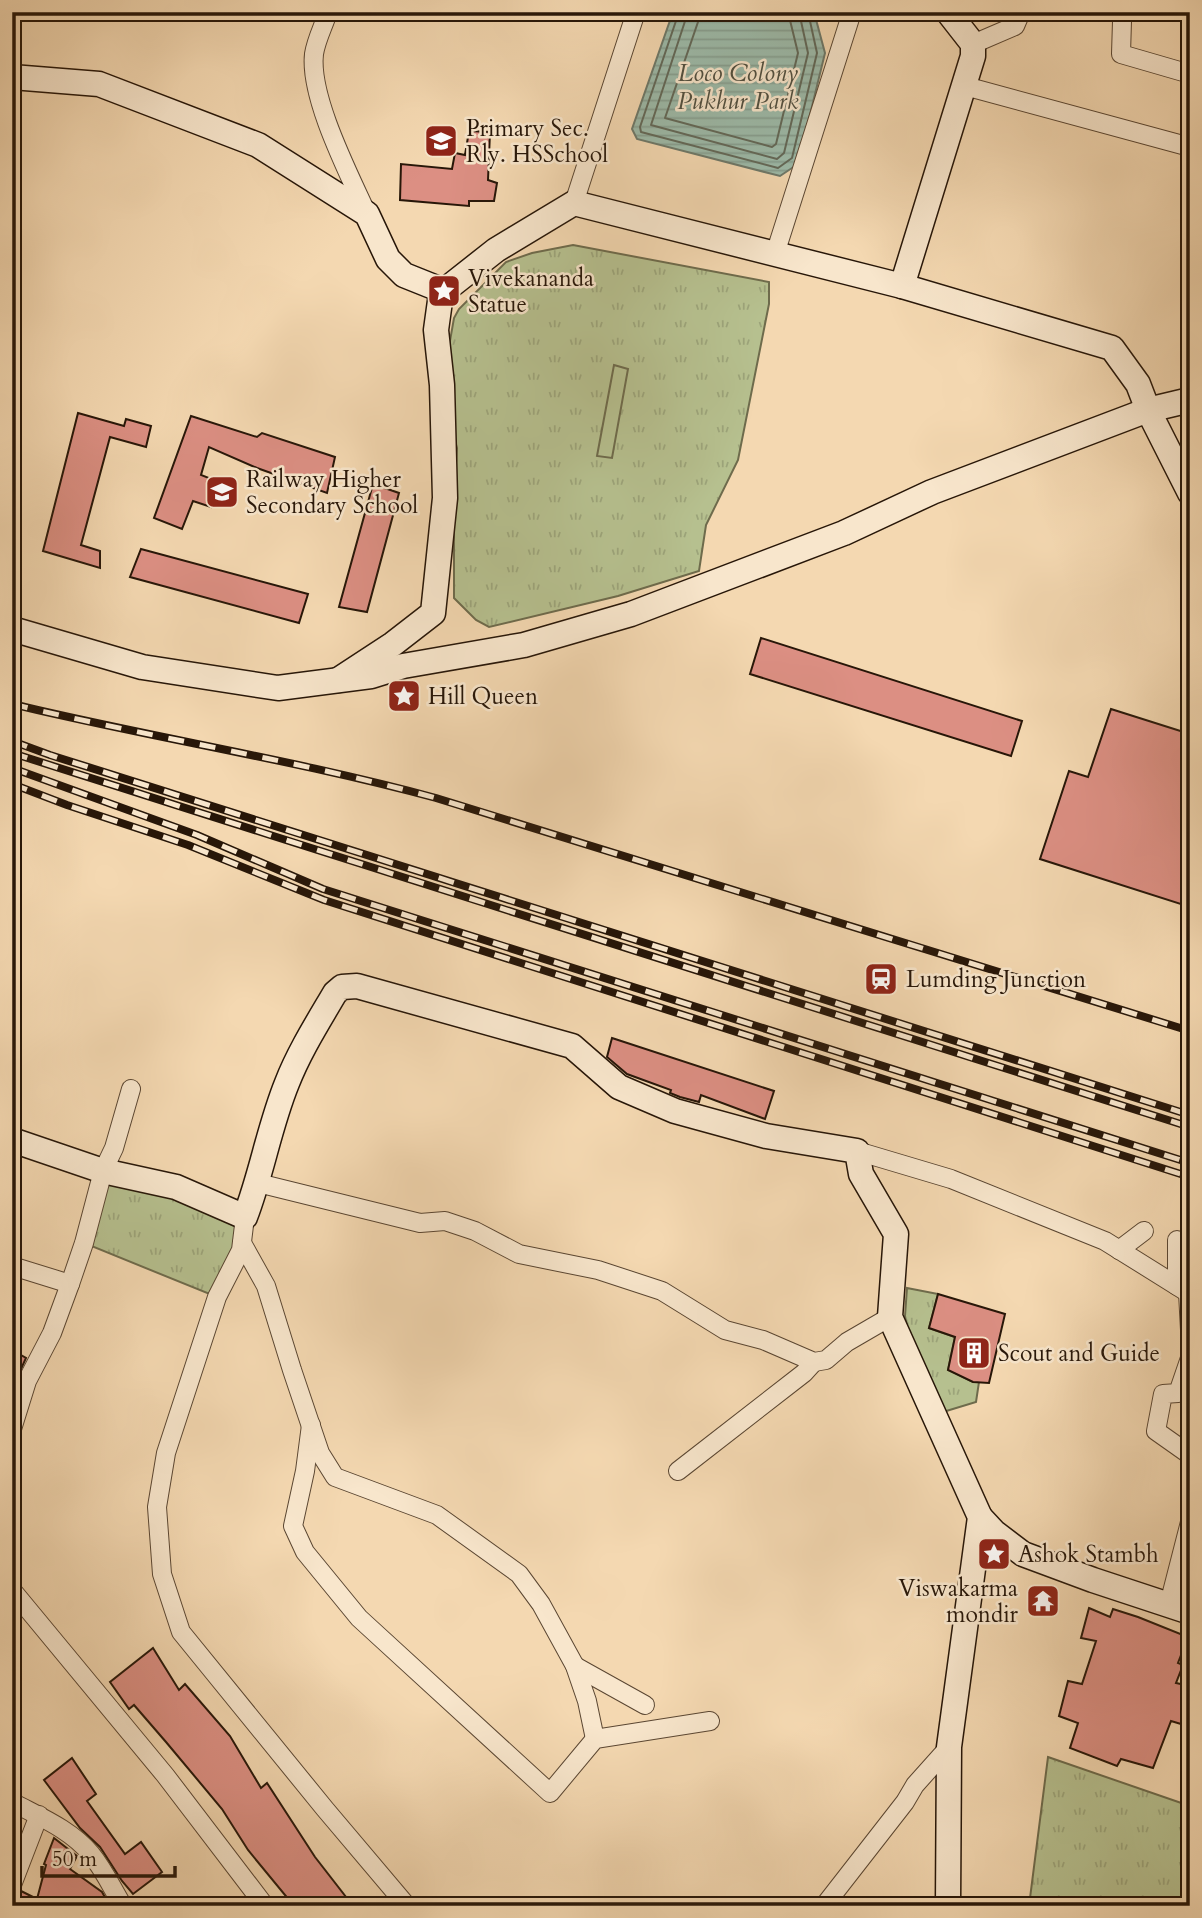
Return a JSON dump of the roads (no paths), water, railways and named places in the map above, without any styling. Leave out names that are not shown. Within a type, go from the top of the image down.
[{"type":"main road","points":[[902,286],[965,86],[973,44],[948,12]]},
{"type":"main road","points":[[12,77],[99,84],[258,145],[367,214],[388,259],[404,275],[444,291]]},
{"type":"main road","points":[[338,680],[393,644],[433,613],[445,499],[442,385],[436,330],[444,291],[496,250],[574,203],[902,286],[1112,348],[1138,384],[1148,410],[1190,493]]},
{"type":"main road","points":[[12,629],[142,667],[278,688],[372,676],[404,666],[524,645],[631,614],[844,533],[932,492],[1148,410],[1190,400]]},
{"type":"main road","points":[[12,1140],[103,1171],[176,1187],[245,1217],[258,1183],[270,1132],[287,1082],[335,993],[342,987],[357,986],[572,1046],[619,1087],[675,1111],[756,1134],[857,1152],[861,1174],[896,1234],[890,1317],[980,1517],[994,1532],[1023,1554],[1182,1612]]},
{"type":"main road","points":[[948,1906],[949,1747],[980,1517]]},
{"type":"street","points":[[328,12],[314,54],[318,90],[333,139],[367,214]]},
{"type":"street","points":[[574,203],[636,12]]},
{"type":"street","points":[[775,254],[852,12]]},
{"type":"street","points":[[973,44],[1015,26],[1021,12]]},
{"type":"street","points":[[1122,21],[1121,54],[1190,74]]},
{"type":"street","points":[[965,86],[1190,147]]},
{"type":"street","points":[[12,1429],[20,1378],[52,1334],[84,1243],[103,1171],[114,1148],[131,1089]]},
{"type":"street","points":[[857,1152],[951,1179],[1105,1241],[1185,1291]]},
{"type":"street","points":[[258,1183],[420,1223],[445,1221],[475,1231],[519,1254],[598,1270],[662,1291],[725,1330],[763,1340],[814,1362],[826,1360],[847,1342],[890,1317]]},
{"type":"street","points":[[245,1217],[242,1250],[217,1297],[166,1453],[157,1507],[162,1574],[181,1632],[324,1809],[407,1906]]},
{"type":"street","points":[[1119,1250],[1144,1230]]},
{"type":"street","points":[[1177,1240],[1190,1330]]},
{"type":"street","points":[[242,1243],[266,1286],[320,1453],[335,1477],[437,1515],[519,1574],[541,1604],[575,1666],[587,1701],[595,1740]]},
{"type":"street","points":[[12,1266],[70,1284]]},
{"type":"street","points":[[1190,1358],[1178,1393],[1163,1394],[1156,1431],[1190,1455]]},
{"type":"street","points":[[678,1471],[788,1386],[814,1362]]},
{"type":"street","points":[[311,1425],[306,1471],[293,1526],[305,1552],[359,1618],[550,1793],[595,1740],[710,1721]]},
{"type":"street","points":[[1182,1612],[1190,1522]]},
{"type":"street","points":[[12,1590],[165,1775],[265,1906]]},
{"type":"street","points":[[575,1666],[645,1705]]},
{"type":"street","points":[[824,1906],[915,1785],[949,1747]]},
{"type":"street","points":[[12,1802],[69,1834],[89,1852],[123,1906]]},
{"type":"street","points":[[12,1885],[39,1815]]},
{"type":"water","name":"Loco Colony Pukhur Park","points":[[673,12],[814,12],[825,53],[798,164],[780,176],[637,139],[632,129]]},
{"type":"railway","points":[[12,704],[331,772],[436,798],[1190,1031]]},
{"type":"railway","points":[[12,741],[1190,1115]]},
{"type":"railway","points":[[12,753],[1190,1127]]},
{"type":"railway","points":[[12,768],[197,835],[323,889],[1190,1163]]},
{"type":"railway","points":[[12,784],[188,845],[324,900],[1190,1177]]},
{"type":"place","name":"Primary Sec. Rly. HSSchool","points":[[441,141]]},
{"type":"place","name":"Vivekananda Statue","points":[[444,291]]},
{"type":"place","name":"Railway Higher Secondary School","points":[[222,492]]},
{"type":"place","name":"Hill Queen","points":[[404,696]]},
{"type":"place","name":"Lumding Junction","points":[[881,979]]},
{"type":"place","name":"Scout and Guide","points":[[974,1353]]},
{"type":"place","name":"Ashok Stambh","points":[[994,1554]]},
{"type":"place","name":"Viswakarma mondir","points":[[1043,1601]]}]
